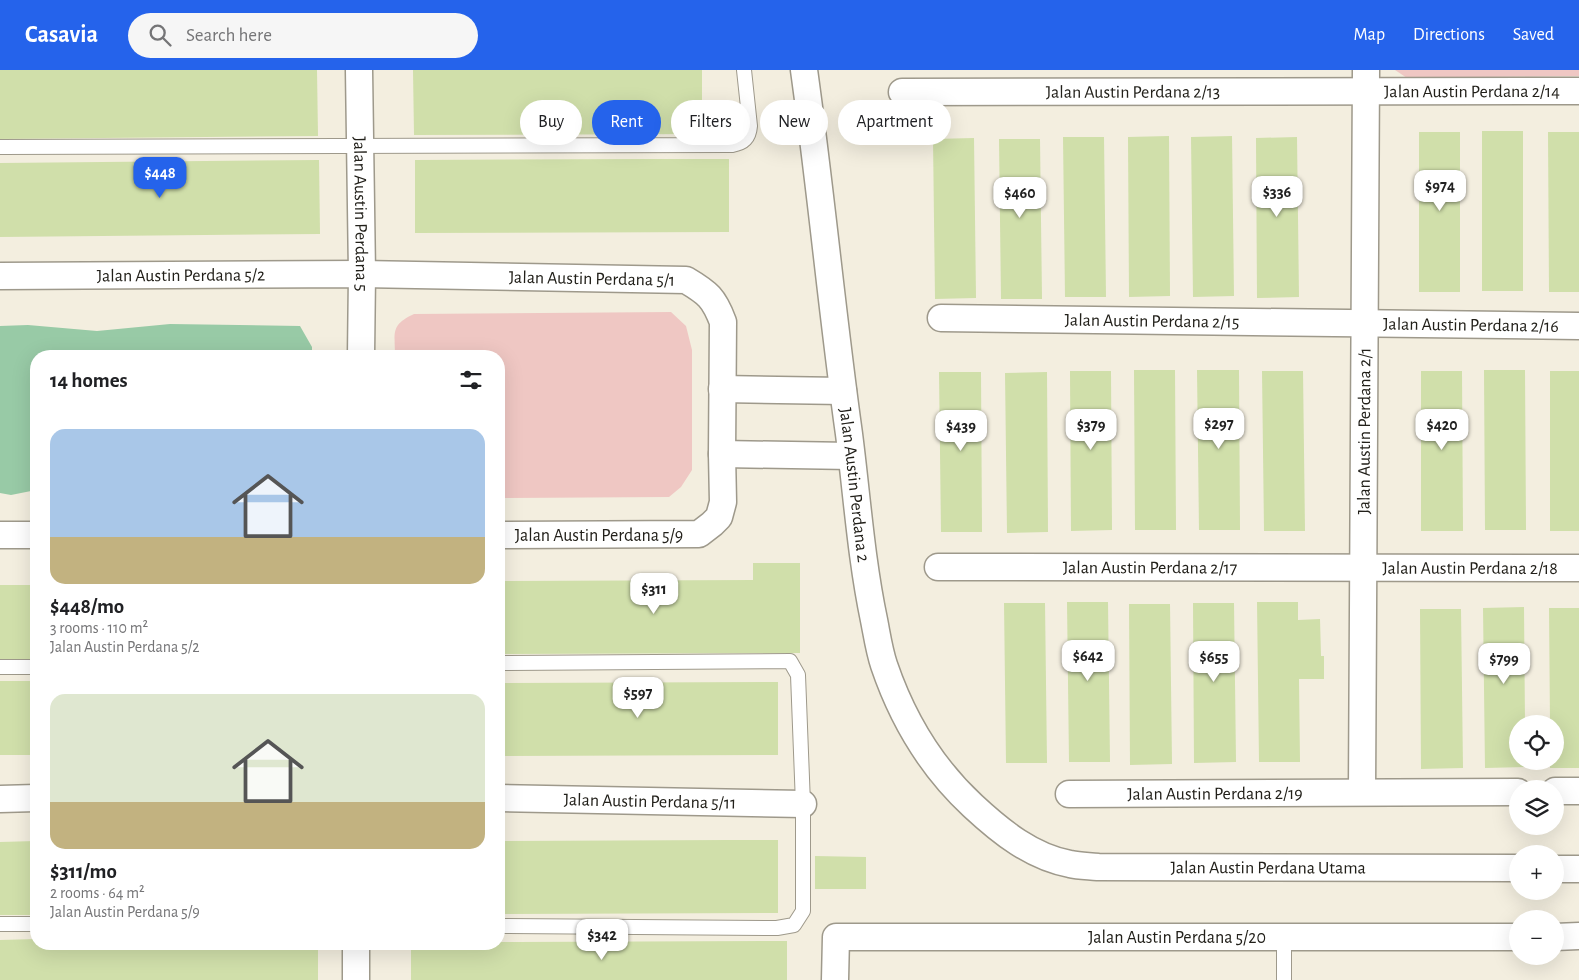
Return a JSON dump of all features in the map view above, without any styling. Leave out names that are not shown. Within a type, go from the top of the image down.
[{"type":"street","name":"Jalan Austin Perdana 5","points":[[359,70],[361,350]]},
{"type":"street","name":"Jalan Austin Perdana 2","points":[[804,70],[859,535],[883,663],[901,709],[928,755],[958,793],[992,823],[1024,846]]},
{"type":"street","name":"Jalan Austin Perdana 2/14","points":[[1366,81],[1579,92]]},
{"type":"street","name":"Jalan Austin Perdana 2/13","points":[[902,92],[1366,81]]},
{"type":"street","name":"Jalan Austin Perdana 2/1","points":[[1362,792],[1366,81]]},
{"type":"street","name":"Jalan Austin Perdana 5/2","points":[[0,276],[362,274]]},
{"type":"street","name":"Jalan Austin Perdana 5/1","points":[[362,274],[686,280],[703,290],[716,303],[723,322],[722,380]]},
{"type":"street","name":"Jalan Austin Perdana 2/15","points":[[941,318],[1364,323]]},
{"type":"street","name":"Jalan Austin Perdana 2/16","points":[[1364,323],[1579,326]]},
{"type":"street","points":[[722,380],[842,382]]},
{"type":"street","name":"Jalan Austin Perdana 5/9","points":[[505,535],[699,534],[718,517],[723,502],[722,380]]},
{"type":"street","points":[[722,445],[850,447]]},
{"type":"street","points":[[0,535],[30,535]]},
{"type":"street","name":"Jalan Austin Perdana 2/17","points":[[938,567],[1363,567]]},
{"type":"street","name":"Jalan Austin Perdana 2/18","points":[[1363,567],[1579,568]]},
{"type":"street","points":[[1564,791],[1579,791]]},
{"type":"street","name":"Jalan Austin Perdana 2/19","points":[[1069,794],[1509,792]]},
{"type":"street","points":[[0,798],[30,798]]},
{"type":"street","name":"Jalan Austin Perdana 5/11","points":[[505,798],[803,804]]},
{"type":"street","name":"Jalan Austin Perdana Utama","points":[[1024,846],[1046,857],[1070,864],[1098,867],[1509,868]]},
{"type":"street","points":[[1564,868],[1579,869]]},
{"type":"street","points":[[1564,936],[1579,936]]},
{"type":"street","name":"Jalan Austin Perdana 5/20","points":[[835,980],[836,937],[1509,937]]},
{"type":"street","points":[[356,950],[356,980]]},
{"type":"lane","points":[[0,147],[722,145],[740,143],[749,134],[750,126],[744,70]]},
{"type":"lane","points":[[505,663],[790,661],[798,675],[803,804],[803,910],[794,925],[777,928],[505,926]]},
{"type":"lane","points":[[0,667],[30,667]]},
{"type":"lane","points":[[0,924],[30,924]]},
{"type":"lane","points":[[1284,937],[1284,980]]},
{"type":"shaded area","points":[[1395,70],[1579,70],[1579,76],[1407,78]]},
{"type":"shaded area","points":[[671,312],[686,326],[692,350],[692,470],[681,487],[669,497],[505,498],[505,350],[395,350],[397,326],[414,314]]},
{"type":"shaded area","points":[[170,324],[300,326],[312,350],[30,350],[30,491],[11,495],[0,493],[0,326],[28,325],[97,331]]},
{"type":"building","points":[[0,70],[317,70],[318,136],[0,139]]},
{"type":"building","points":[[413,70],[702,70],[702,100],[671,100],[671,134],[661,134],[661,100],[592,100],[592,134],[582,134],[582,100],[520,100],[520,135],[414,135]]},
{"type":"building","points":[[1482,131],[1523,131],[1523,291],[1482,291]]},
{"type":"building","points":[[1419,132],[1460,132],[1460,292],[1419,292]]},
{"type":"building","points":[[1548,132],[1579,132],[1579,292],[1549,292]]},
{"type":"building","points":[[1169,136],[1170,296],[1129,297],[1128,137]]},
{"type":"building","points":[[1232,136],[1234,296],[1193,297],[1191,137]]},
{"type":"building","points":[[1063,137],[1104,137],[1106,297],[1065,297]]},
{"type":"building","points":[[1297,137],[1299,297],[1257,298],[1256,138]]},
{"type":"building","points":[[974,138],[976,298],[935,299],[933,145],[951,145],[951,139]]},
{"type":"building","points":[[999,139],[1040,139],[1042,299],[1001,299]]},
{"type":"building","points":[[729,159],[729,232],[415,233],[415,160]]},
{"type":"building","points":[[319,160],[320,234],[0,237],[0,163]]},
{"type":"building","points":[[1134,370],[1175,370],[1176,530],[1135,530]]},
{"type":"building","points":[[1197,370],[1239,370],[1240,530],[1199,530]]},
{"type":"building","points":[[1484,370],[1525,370],[1526,530],[1485,530]]},
{"type":"building","points":[[1070,371],[1111,371],[1112,530],[1071,531]]},
{"type":"building","points":[[1262,371],[1303,371],[1305,531],[1264,531]]},
{"type":"building","points":[[1421,371],[1462,371],[1463,531],[1421,531]]},
{"type":"building","points":[[1550,371],[1579,371],[1579,531],[1550,531]]},
{"type":"building","points":[[939,372],[981,372],[982,532],[941,532]]},
{"type":"building","points":[[1047,372],[1048,532],[1007,533],[1005,373]]},
{"type":"building","points":[[753,563],[800,563],[800,653],[505,654],[505,581],[753,580]]},
{"type":"building","points":[[0,585],[30,585],[30,659],[0,659]]},
{"type":"building","points":[[1067,602],[1108,602],[1110,762],[1069,762]]},
{"type":"building","points":[[1257,602],[1298,602],[1298,620],[1320,619],[1321,656],[1324,656],[1324,679],[1299,679],[1300,762],[1259,762]]},
{"type":"building","points":[[1004,603],[1045,603],[1047,763],[1006,763]]},
{"type":"building","points":[[1193,603],[1234,603],[1236,762],[1194,763]]},
{"type":"building","points":[[1129,604],[1170,604],[1172,764],[1130,765]]},
{"type":"building","points":[[1524,607],[1525,715],[1509,715],[1509,767],[1485,768],[1483,608]]},
{"type":"building","points":[[1549,608],[1579,608],[1579,768],[1564,768],[1564,715],[1550,715]]},
{"type":"building","points":[[1420,609],[1461,609],[1463,768],[1421,769]]},
{"type":"building","points":[[0,681],[30,681],[30,755],[0,755]]},
{"type":"building","points":[[778,682],[778,755],[505,756],[505,683]]},
{"type":"building","points":[[778,840],[778,913],[505,914],[505,841]]},
{"type":"building","points":[[30,841],[30,915],[0,915],[0,842]]},
{"type":"building","points":[[815,856],[866,857],[866,889],[815,889]]},
{"type":"building","points":[[30,939],[30,950],[318,950],[318,980],[0,980],[0,940]]},
{"type":"building","points":[[787,941],[787,980],[411,980],[411,950],[505,950],[505,942]]}]
